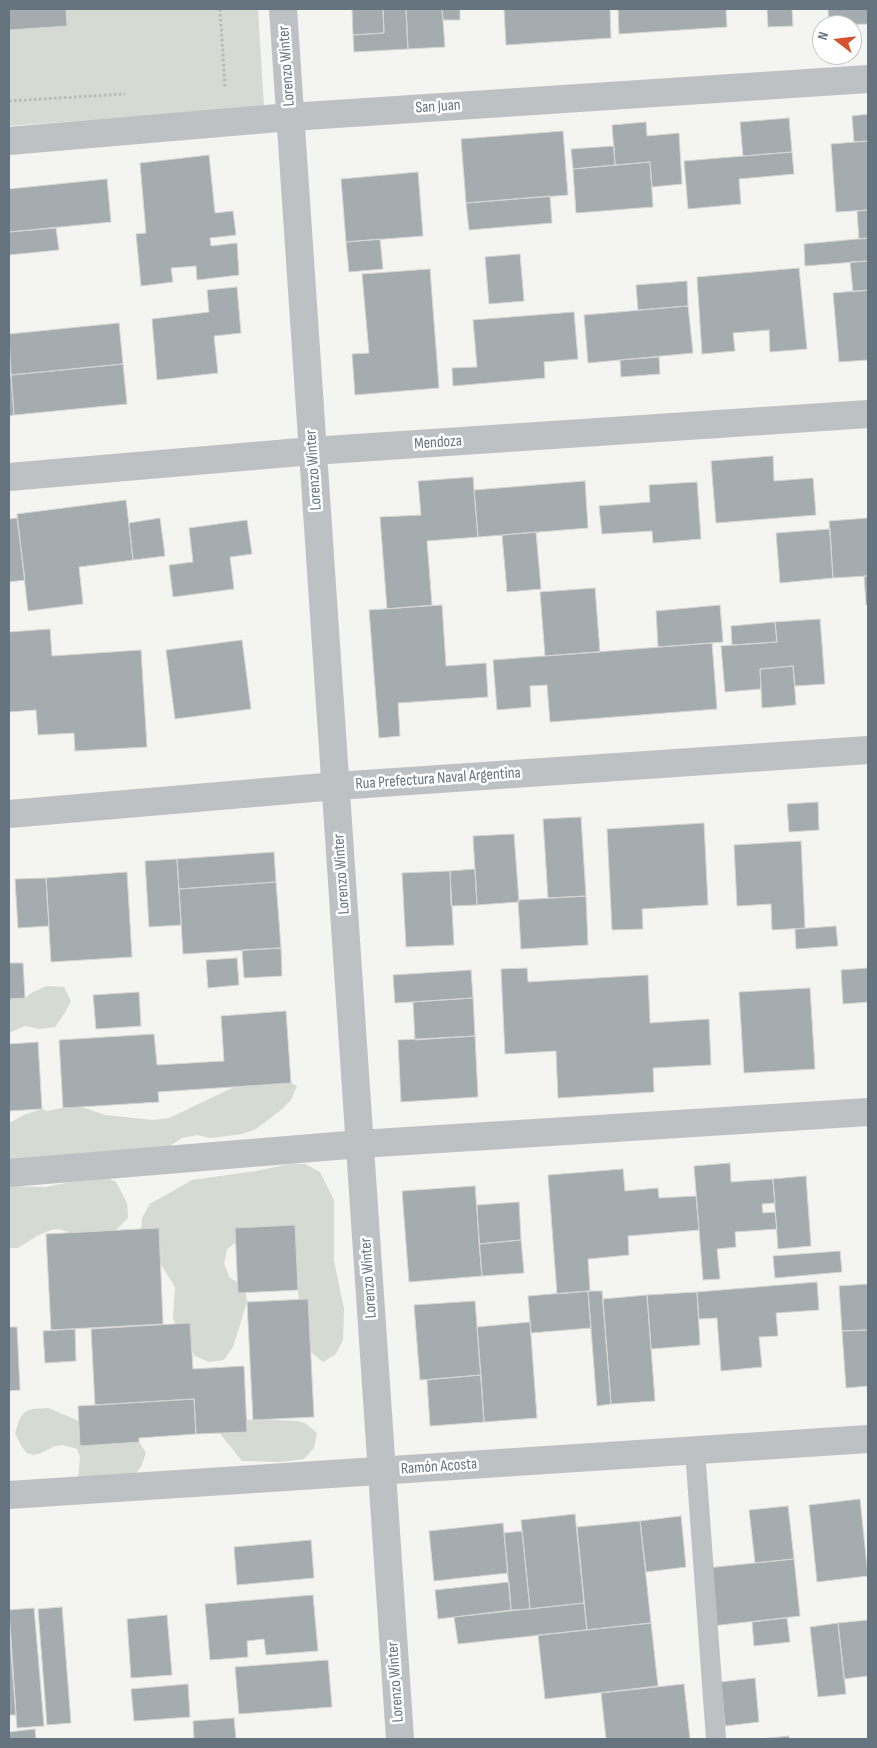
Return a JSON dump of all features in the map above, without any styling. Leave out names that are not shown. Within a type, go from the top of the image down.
[{"type":"street","name":"Lorenzo Winter","points":[[283,9],[400,1739]]},
{"type":"street","name":"San Juan","points":[[9,141],[290,116],[868,79]]},
{"type":"street","name":"Mendoza","points":[[9,477],[312,451],[868,414]]},
{"type":"street","name":"Rua Prefectura Naval Argentina","points":[[9,814],[336,786],[868,750]]},
{"type":"street","points":[[9,1173],[360,1144],[868,1112]]},
{"type":"street","name":"Ramón Acosta","points":[[9,1495],[868,1439]]},
{"type":"lane","points":[[695,1450],[716,1739]]},
{"type":"path","points":[[220,9],[228,122]]},
{"type":"shaded area","points":[[9,9],[258,9],[264,107],[9,126]]},
{"type":"shaded area","points":[[47,986],[64,987],[71,1001],[55,1027],[40,1029],[25,1026],[9,1033],[9,989],[25,998]]},
{"type":"shaded area","points":[[243,1083],[291,1083],[297,1086],[291,1100],[281,1110],[256,1129],[242,1134],[211,1138],[197,1135],[182,1138],[156,1155],[9,1183],[9,1123],[26,1114],[42,1109],[47,1111],[76,1105],[105,1115],[153,1120],[169,1118]]},
{"type":"shaded area","points":[[289,1164],[305,1164],[320,1172],[334,1200],[334,1261],[344,1309],[343,1340],[336,1354],[323,1362],[311,1352],[299,1305],[298,1290],[290,1278],[239,1240],[227,1249],[224,1264],[230,1278],[245,1286],[247,1302],[233,1347],[224,1360],[209,1362],[195,1356],[173,1319],[175,1287],[141,1233],[142,1218],[150,1204],[192,1180],[256,1171]]},
{"type":"shaded area","points":[[110,1179],[116,1182],[127,1203],[128,1218],[117,1229],[103,1237],[87,1237],[58,1229],[51,1230],[18,1248],[9,1248],[9,1186],[46,1187],[70,1182]]},
{"type":"shaded area","points":[[48,1408],[77,1420],[82,1427],[116,1439],[139,1442],[146,1453],[141,1467],[131,1479],[77,1491],[80,1457],[77,1449],[63,1445],[55,1446],[34,1455],[27,1453],[15,1433],[20,1418],[25,1412],[32,1409]]},
{"type":"shaded area","points":[[237,1419],[297,1421],[305,1423],[317,1433],[314,1448],[304,1459],[281,1462],[242,1461],[218,1431]]},
{"type":"building","points":[[9,9],[66,9],[67,26],[9,30]]},
{"type":"building","points":[[352,9],[383,9],[384,33],[353,35]]},
{"type":"building","points":[[383,9],[406,9],[408,49],[354,52],[353,35],[384,33]]},
{"type":"building","points":[[406,9],[442,9],[445,47],[408,49]]},
{"type":"building","points":[[442,9],[460,9],[460,20],[443,20]]},
{"type":"building","points":[[504,9],[610,9],[611,38],[506,45]]},
{"type":"building","points":[[618,9],[726,9],[727,27],[619,34]]},
{"type":"building","points":[[767,9],[792,9],[793,26],[768,27]]},
{"type":"building","points":[[828,9],[868,9],[868,24],[862,24],[862,15],[828,15]]},
{"type":"building","points":[[868,114],[868,141],[854,142],[852,116]]},
{"type":"building","points":[[789,118],[792,152],[743,156],[740,122]]},
{"type":"building","points":[[646,122],[647,136],[679,133],[682,184],[652,187],[650,162],[615,165],[612,125]]},
{"type":"building","points":[[563,131],[568,195],[466,203],[461,139]]},
{"type":"building","points":[[868,141],[868,210],[836,212],[831,144]]},
{"type":"building","points":[[614,146],[615,165],[573,169],[571,149]]},
{"type":"building","points":[[792,152],[794,174],[739,179],[741,204],[688,209],[684,161]]},
{"type":"building","points":[[209,155],[215,213],[233,211],[236,235],[210,238],[211,246],[237,243],[239,275],[197,280],[196,266],[171,268],[173,282],[141,286],[136,234],[146,233],[140,163]]},
{"type":"building","points":[[650,162],[653,207],[576,213],[573,169]]},
{"type":"building","points":[[418,172],[423,236],[346,242],[341,179]]},
{"type":"building","points":[[107,179],[111,222],[9,232],[9,189]]},
{"type":"building","points":[[550,196],[552,223],[469,230],[466,203]]},
{"type":"building","points":[[868,210],[868,238],[859,239],[857,211]]},
{"type":"building","points":[[56,228],[59,250],[9,255],[9,232]]},
{"type":"building","points":[[868,238],[868,261],[805,266],[804,244]]},
{"type":"building","points":[[380,239],[383,269],[349,272],[346,242]]},
{"type":"building","points":[[520,254],[524,301],[489,304],[485,257]]},
{"type":"building","points":[[868,261],[868,290],[853,292],[850,262]]},
{"type":"building","points":[[799,268],[807,349],[770,352],[769,330],[733,333],[735,351],[702,354],[697,277]]},
{"type":"building","points":[[430,269],[439,388],[355,395],[352,354],[369,353],[362,274]]},
{"type":"building","points":[[687,281],[688,306],[638,310],[636,285]]},
{"type":"building","points":[[237,287],[241,333],[214,336],[218,373],[157,380],[152,319],[209,312],[207,290]]},
{"type":"building","points":[[868,290],[868,360],[839,362],[833,293]]},
{"type":"building","points":[[688,306],[693,353],[588,363],[584,315]]},
{"type":"building","points":[[574,312],[578,359],[544,362],[545,378],[453,386],[452,368],[477,367],[473,320]]},
{"type":"building","points":[[119,323],[123,364],[11,375],[9,334]]},
{"type":"building","points":[[659,357],[660,374],[621,377],[620,360]]},
{"type":"building","points":[[123,364],[127,404],[14,415],[11,375]]},
{"type":"building","points":[[9,375],[11,375],[14,415],[9,416]]},
{"type":"building","points":[[773,456],[774,481],[813,478],[816,515],[716,523],[711,461]]},
{"type":"building","points":[[473,477],[478,537],[427,541],[432,605],[387,609],[380,517],[421,515],[418,481]]},
{"type":"building","points":[[585,481],[588,528],[478,537],[474,490]]},
{"type":"building","points":[[697,482],[701,539],[653,543],[652,531],[602,534],[599,506],[650,502],[649,485]]},
{"type":"building","points":[[126,500],[133,560],[79,567],[83,604],[28,611],[17,514]]},
{"type":"building","points":[[17,518],[25,580],[9,582],[9,519]]},
{"type":"building","points":[[160,518],[165,556],[133,560],[129,523]]},
{"type":"building","points":[[868,518],[868,576],[833,578],[829,521]]},
{"type":"building","points":[[247,520],[252,554],[230,557],[234,589],[173,597],[169,565],[193,562],[189,528]]},
{"type":"building","points":[[830,529],[833,578],[780,583],[776,533]]},
{"type":"building","points":[[536,532],[541,589],[507,592],[502,535]]},
{"type":"building","points":[[864,576],[868,576],[868,605],[866,605]]},
{"type":"building","points":[[595,588],[600,652],[545,656],[540,592]]},
{"type":"building","points":[[442,605],[446,666],[486,663],[488,697],[398,703],[400,736],[379,738],[369,610]]},
{"type":"building","points":[[720,605],[723,642],[658,647],[656,611]]},
{"type":"building","points":[[820,619],[825,684],[795,686],[793,666],[760,669],[761,689],[725,692],[721,646],[777,642],[775,622]]},
{"type":"building","points":[[775,622],[777,642],[732,645],[731,626]]},
{"type":"building","points":[[50,629],[52,656],[141,650],[147,747],[75,751],[74,733],[38,735],[36,710],[9,712],[9,632]]},
{"type":"building","points":[[242,640],[251,709],[175,719],[166,650]]},
{"type":"building","points":[[712,643],[717,709],[550,722],[547,685],[530,686],[531,707],[497,710],[493,660]]},
{"type":"building","points":[[793,666],[796,705],[762,708],[760,669]]},
{"type":"building","points":[[818,802],[819,830],[789,832],[787,804]]},
{"type":"building","points":[[581,817],[586,896],[548,898],[543,819]]},
{"type":"building","points":[[704,823],[708,905],[642,909],[643,929],[612,930],[607,829]]},
{"type":"building","points":[[514,834],[519,902],[477,905],[473,836]]},
{"type":"building","points":[[801,841],[805,928],[772,930],[771,904],[737,906],[734,845]]},
{"type":"building","points":[[274,852],[276,882],[179,889],[177,859]]},
{"type":"building","points":[[177,859],[181,925],[149,927],[145,861]]},
{"type":"building","points":[[475,869],[477,905],[451,906],[450,871]]},
{"type":"building","points":[[450,871],[454,945],[406,947],[402,873]]},
{"type":"building","points":[[127,872],[132,957],[51,962],[46,878]]},
{"type":"building","points":[[46,878],[49,926],[18,928],[15,879]]},
{"type":"building","points":[[276,882],[281,948],[183,954],[179,889]]},
{"type":"building","points":[[586,896],[588,945],[521,949],[518,900]]},
{"type":"building","points":[[836,926],[838,946],[796,949],[795,929]]},
{"type":"building","points":[[281,948],[282,976],[244,978],[242,950]]},
{"type":"building","points":[[237,958],[239,985],[208,988],[206,960]]},
{"type":"building","points":[[9,963],[23,963],[25,998],[9,999]]},
{"type":"building","points":[[527,968],[528,982],[648,975],[650,1023],[709,1019],[711,1065],[653,1068],[654,1092],[558,1098],[556,1051],[505,1054],[501,969]]},
{"type":"building","points":[[868,968],[868,1002],[843,1004],[841,970]]},
{"type":"building","points":[[471,970],[473,998],[395,1003],[393,975]]},
{"type":"building","points":[[810,988],[815,1069],[744,1073],[739,992]]},
{"type":"building","points":[[139,992],[141,1026],[96,1029],[93,995]]},
{"type":"building","points":[[473,998],[475,1036],[415,1040],[413,1002]]},
{"type":"building","points":[[286,1011],[291,1083],[158,1092],[159,1102],[63,1108],[59,1040],[154,1034],[157,1065],[224,1061],[221,1016]]},
{"type":"building","points":[[475,1036],[478,1097],[401,1102],[398,1040]]},
{"type":"building","points":[[38,1042],[42,1109],[9,1111],[9,1044]]},
{"type":"building","points":[[730,1163],[731,1182],[773,1179],[775,1203],[762,1204],[763,1213],[775,1212],[777,1229],[735,1232],[736,1247],[717,1249],[720,1279],[703,1280],[694,1166]]},
{"type":"building","points":[[623,1169],[625,1191],[658,1188],[659,1198],[696,1196],[699,1230],[628,1236],[629,1255],[588,1259],[590,1291],[557,1294],[548,1175]]},
{"type":"building","points":[[806,1176],[811,1246],[778,1249],[773,1179]]},
{"type":"building","points":[[475,1186],[482,1276],[409,1282],[402,1191]]},
{"type":"building","points":[[519,1202],[521,1240],[479,1244],[477,1205]]},
{"type":"building","points":[[295,1225],[298,1290],[238,1293],[235,1228]]},
{"type":"building","points":[[159,1228],[163,1324],[51,1330],[46,1234]]},
{"type":"building","points":[[521,1240],[524,1273],[482,1276],[479,1244]]},
{"type":"building","points":[[840,1251],[842,1272],[775,1278],[773,1256]]},
{"type":"building","points":[[817,1282],[819,1310],[776,1313],[778,1336],[759,1337],[762,1367],[721,1371],[717,1318],[699,1319],[697,1292]]},
{"type":"building","points":[[868,1284],[868,1330],[842,1331],[839,1286]]},
{"type":"building","points":[[588,1291],[602,1291],[611,1404],[597,1406]]},
{"type":"building","points":[[588,1291],[591,1328],[531,1333],[528,1296]]},
{"type":"building","points":[[697,1292],[700,1345],[651,1349],[647,1295]]},
{"type":"building","points":[[647,1295],[655,1401],[611,1404],[603,1299]]},
{"type":"building","points":[[308,1299],[314,1417],[253,1420],[247,1302]]},
{"type":"building","points":[[475,1301],[481,1375],[420,1380],[414,1305]]},
{"type":"building","points":[[530,1322],[537,1418],[484,1422],[477,1327]]},
{"type":"building","points":[[190,1323],[193,1369],[244,1366],[247,1432],[196,1434],[194,1399],[95,1405],[91,1329]]},
{"type":"building","points":[[9,1327],[17,1327],[20,1390],[9,1391]]},
{"type":"building","points":[[75,1329],[76,1361],[45,1363],[43,1331]]},
{"type":"building","points":[[868,1330],[868,1386],[846,1388],[842,1331]]},
{"type":"building","points":[[481,1375],[484,1422],[430,1426],[427,1380]]},
{"type":"building","points":[[194,1399],[196,1434],[139,1438],[139,1442],[80,1446],[78,1406]]},
{"type":"building","points":[[860,1499],[868,1576],[817,1582],[809,1505]]},
{"type":"building","points":[[788,1506],[794,1559],[755,1563],[749,1510]]},
{"type":"building","points":[[575,1514],[584,1603],[530,1609],[521,1520]]},
{"type":"building","points":[[681,1516],[686,1567],[646,1572],[640,1521]]},
{"type":"building","points":[[640,1521],[651,1623],[587,1630],[577,1527]]},
{"type":"building","points":[[503,1523],[508,1573],[434,1581],[429,1531]]},
{"type":"building","points":[[522,1531],[530,1609],[511,1610],[504,1533]]},
{"type":"building","points":[[311,1540],[314,1578],[237,1585],[234,1547]]},
{"type":"building","points":[[794,1559],[800,1616],[712,1626],[706,1568]]},
{"type":"building","points":[[509,1582],[511,1610],[438,1619],[435,1590]]},
{"type":"building","points":[[313,1595],[318,1651],[266,1655],[264,1639],[247,1641],[248,1657],[210,1660],[205,1604]]},
{"type":"building","points":[[584,1603],[587,1630],[458,1644],[454,1617]]},
{"type":"building","points":[[62,1607],[71,1723],[47,1725],[38,1609]]},
{"type":"building","points":[[34,1608],[44,1726],[17,1728],[9,1610]]},
{"type":"building","points":[[167,1615],[172,1675],[131,1678],[127,1619]]},
{"type":"building","points":[[787,1618],[790,1642],[754,1646],[752,1622]]},
{"type":"building","points":[[868,1620],[868,1676],[844,1679],[838,1623]]},
{"type":"building","points":[[651,1623],[658,1686],[545,1699],[538,1635]]},
{"type":"building","points":[[838,1623],[846,1694],[818,1697],[810,1627]]},
{"type":"building","points":[[10,1641],[16,1715],[9,1715]]},
{"type":"building","points":[[328,1660],[332,1707],[239,1714],[235,1667]]},
{"type":"building","points":[[755,1678],[759,1722],[725,1726],[721,1682]]},
{"type":"building","points":[[188,1684],[190,1717],[134,1721],[131,1689]]},
{"type":"building","points":[[684,1684],[690,1739],[606,1739],[601,1693]]},
{"type":"building","points":[[234,1718],[236,1739],[194,1739],[193,1721]]},
{"type":"building","points":[[35,1729],[36,1739],[9,1739],[9,1732]]},
{"type":"building","points":[[789,1736],[789,1739],[759,1739]]}]
